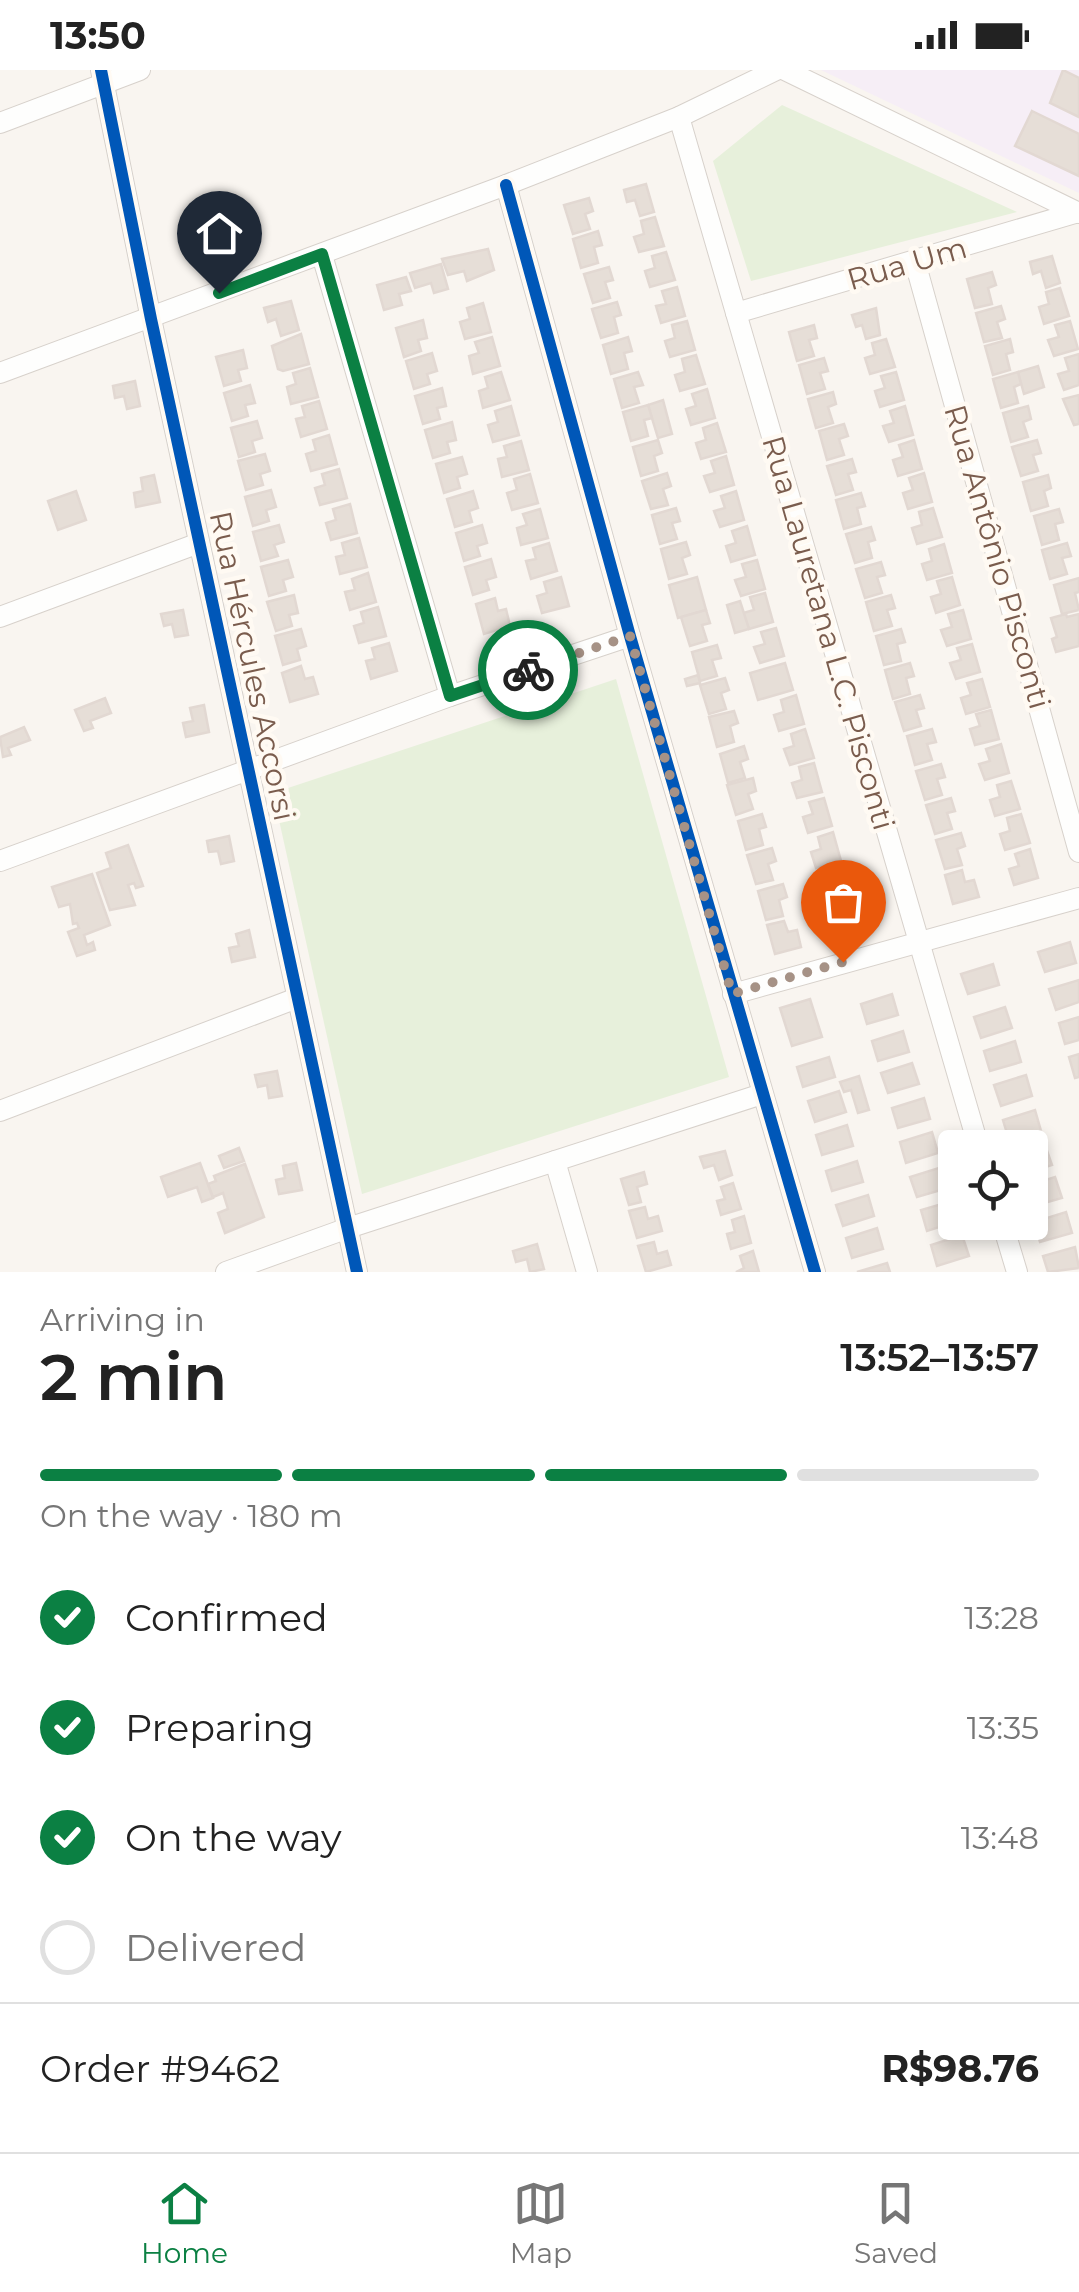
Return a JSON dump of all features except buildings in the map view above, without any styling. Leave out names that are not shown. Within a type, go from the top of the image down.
[{"type":"street","points":[[0,123],[103,77],[140,70]]},
{"type":"street","points":[[0,372],[506,185],[678,118],[776,70]]},
{"type":"street","points":[[785,70],[1078,212]]},
{"type":"street","name":"Rua Hércules Accorsi","points":[[103,77],[151,319],[357,1272]]},
{"type":"street","name":"Rua Lauretana L.C. Pisconti","points":[[678,118],[974,1130]]},
{"type":"street","points":[[506,185],[630,636],[815,1272]]},
{"type":"street","name":"Rua Um","points":[[736,313],[1078,212]]},
{"type":"street","points":[[322,254],[450,696]]},
{"type":"street","name":"Rua Antônio Pisconti","points":[[916,262],[1079,852]]},
{"type":"street","points":[[0,616],[200,543]]},
{"type":"street","points":[[0,861],[450,696],[630,636]]},
{"type":"street","points":[[732,994],[1079,898]]},
{"type":"street","points":[[0,1112],[297,998]]},
{"type":"street","points":[[226,1272],[348,1228],[762,1094]]},
{"type":"street","points":[[555,1162],[587,1272]]},
{"type":"street","points":[[1007,1240],[1017,1272]]},
{"type":"shaded area","points":[[821,70],[1079,70],[1079,193]]},
{"type":"green space","points":[[782,105],[1017,212],[751,281],[713,161]]},
{"type":"green space","points":[[616,679],[729,1077],[362,1194],[273,793]]},
{"type":"cycle path","points":[[101,70],[357,1272]]},
{"type":"cycle path","points":[[506,185],[630,636],[815,1272]]},
{"type":"way so far","points":[[528,670],[630,636],[732,994],[843,962]]},
{"type":"route","points":[[219,293],[322,254],[450,696],[528,670]]}]
